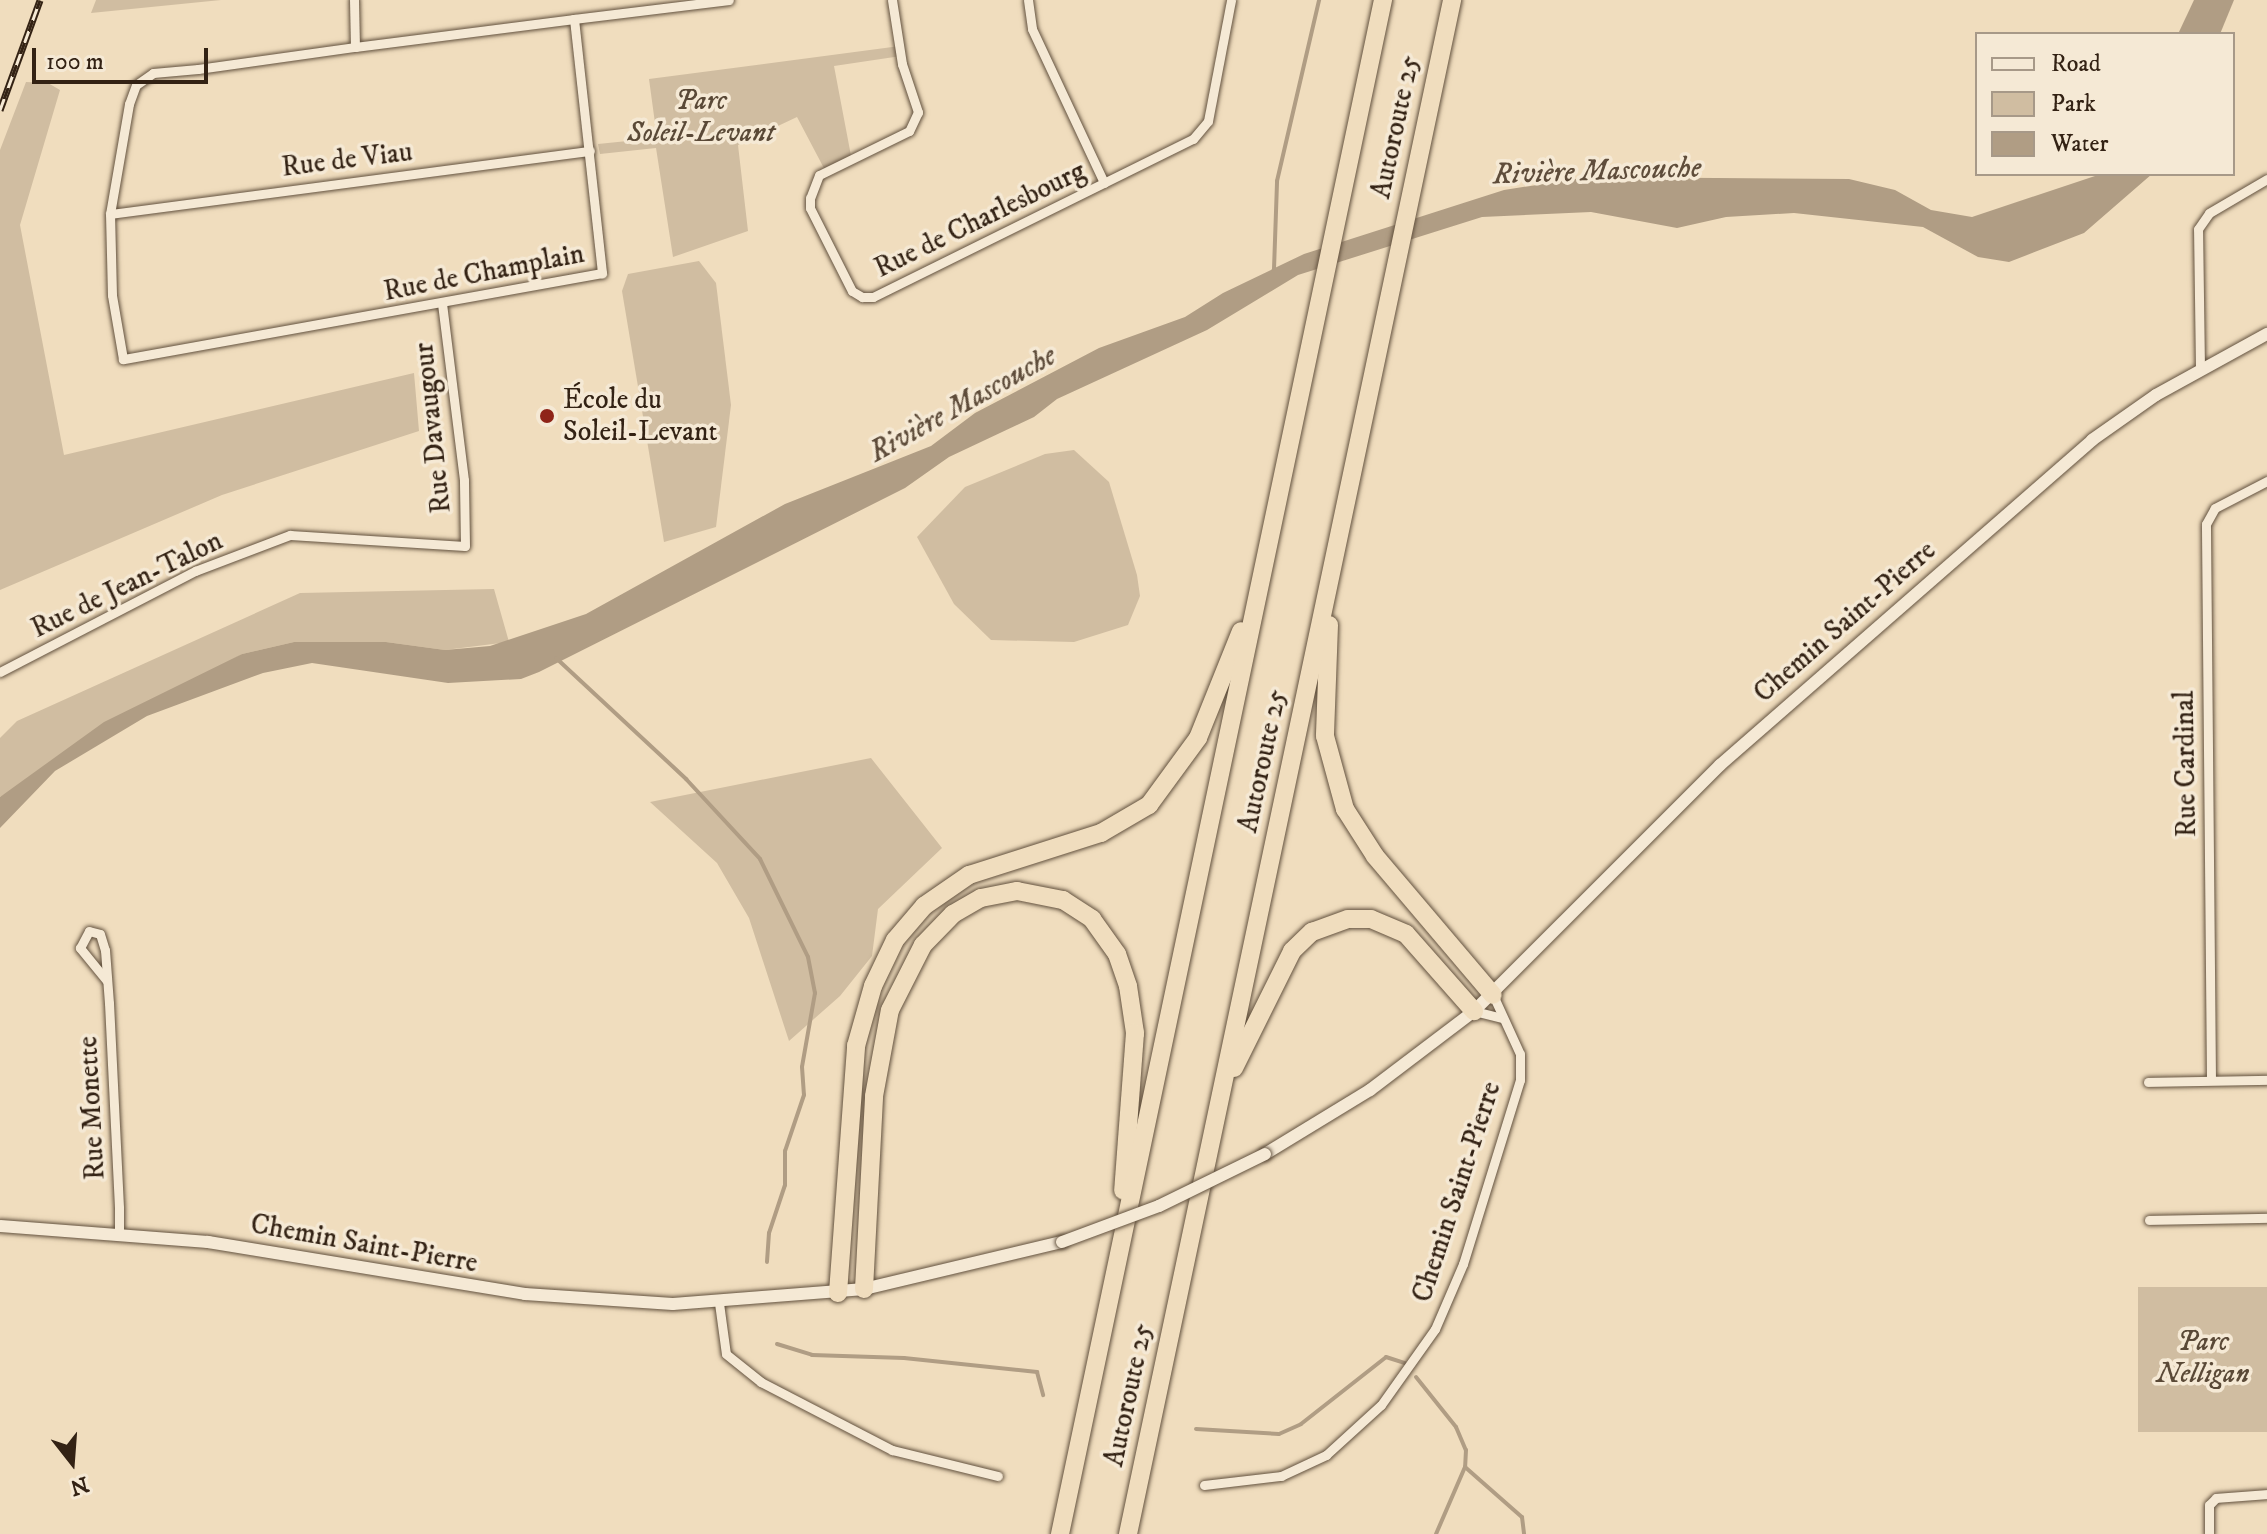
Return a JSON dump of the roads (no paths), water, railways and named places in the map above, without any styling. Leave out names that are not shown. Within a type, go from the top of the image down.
[{"type":"highway","name":"Autoroute 25","points":[[1060,1534],[1383,0]]},
{"type":"highway","name":"Autoroute 25","points":[[1128,1534],[1452,0]]},
{"type":"highway","points":[[1335,555],[1324,712],[1335,783],[1366,844],[1493,995]]},
{"type":"highway","points":[[838,1293],[856,1046],[868,999],[889,951],[924,906],[958,881],[1006,860],[1101,833],[1159,795],[1204,726],[1262,576]]},
{"type":"highway","points":[[864,1289],[876,1077],[894,997],[916,953],[946,920],[981,898],[1009,891],[1054,896],[1079,908],[1105,934],[1126,975],[1135,1061],[1116,1267]]},
{"type":"highway","points":[[1220,1100],[1281,968],[1305,937],[1328,924],[1362,918],[1397,929],[1426,951],[1474,1011]]},
{"type":"street","points":[[354,0],[355,47]]},
{"type":"street","points":[[110,214],[129,104],[136,85],[153,73],[729,0]]},
{"type":"street","name":"Rue de Charlesbourg","points":[[892,0],[902,64],[918,112],[909,131],[819,175],[810,198],[810,208],[852,291],[873,297],[1104,183],[1203,130],[1231,0]]},
{"type":"street","points":[[1028,0],[1032,29],[1104,183]]},
{"type":"street","name":"Rue de Champlain","points":[[110,214],[112,295],[123,359],[602,273],[574,19]]},
{"type":"street","name":"Rue de Viau","points":[[110,214],[590,151]]},
{"type":"street","points":[[2200,369],[2198,229],[2209,213],[2267,179]]},
{"type":"street","name":"Rue Davaugour","points":[[442,304],[464,480],[465,546]]},
{"type":"street","name":"Chemin Saint-Pierre","points":[[0,1226],[119,1233],[275,1251],[525,1294],[719,1303],[838,1293],[946,1274],[1062,1242],[1159,1206],[1265,1154],[1361,1096],[1474,1011],[1775,715],[2092,440],[2200,369],[2267,334]]},
{"type":"street","name":"Rue Cardinal","points":[[2211,1080],[2206,524],[2215,508],[2267,481]]},
{"type":"street","name":"Rue de Jean-Talon","points":[[0,672],[195,571],[290,535],[465,546]]},
{"type":"street","name":"Rue Monette","points":[[107,981],[80,948],[89,931],[103,938],[107,981],[119,1233]]},
{"type":"street","name":"Chemin Saint-Pierre","points":[[1204,1485],[1281,1476],[1326,1455],[1369,1419],[1426,1343],[1459,1276],[1520,1080],[1520,1054],[1493,995]]},
{"type":"street","points":[[1474,1011],[1502,1018]]},
{"type":"street","points":[[2148,1082],[2267,1080]]},
{"type":"street","points":[[2149,1220],[2267,1218]]},
{"type":"street","points":[[719,1303],[726,1354],[761,1382],[892,1450],[998,1476]]},
{"type":"street","points":[[2209,1534],[2209,1505],[2216,1498],[2267,1494]]},
{"type":"water","points":[[2194,0],[2234,0],[2221,32],[2179,32]]},
{"type":"water","name":"Rivière Mascouche","points":[[2095,176],[2150,176],[2084,233],[2009,262],[1978,257],[1923,227],[1794,213],[1726,217],[1677,228],[1591,212],[1482,217],[1298,275],[1207,330],[1057,399],[1034,417],[949,457],[905,488],[539,672],[521,679],[448,683],[312,663],[263,673],[147,716],[55,771],[0,828],[0,797],[104,722],[242,654],[294,642],[386,642],[445,650],[490,646],[586,614],[785,504],[931,446],[975,413],[1099,348],[1185,317],[1223,293],[1304,254],[1504,190],[1588,177],[1849,179],[1895,190],[1931,210],[1972,217]]},
{"type":"waterway","points":[[1274,269],[1277,181],[1319,0]]},
{"type":"waterway","points":[[556,658],[686,779],[760,859],[808,957],[815,993],[802,1067],[804,1095],[785,1151],[785,1185],[769,1233],[767,1262]]},
{"type":"waterway","points":[[777,1344],[812,1355],[904,1358],[1037,1372],[1043,1395]]},
{"type":"waterway","points":[[1196,1429],[1279,1434],[1301,1424],[1386,1357],[1405,1363]]},
{"type":"waterway","points":[[1416,1377],[1456,1427],[1466,1450],[1465,1467],[1436,1534]]},
{"type":"waterway","points":[[1465,1467],[1522,1517],[1524,1534]]},
{"type":"railway","points":[[0,110],[40,0]]},
{"type":"place","name":"École du Soleil-Levant","points":[[547,416]]},
{"type":"park label","name":"Parc Soleil-Levant","points":[[701,117]]},
{"type":"park label","name":"Parc Nelligan","points":[[2203,1358]]}]
